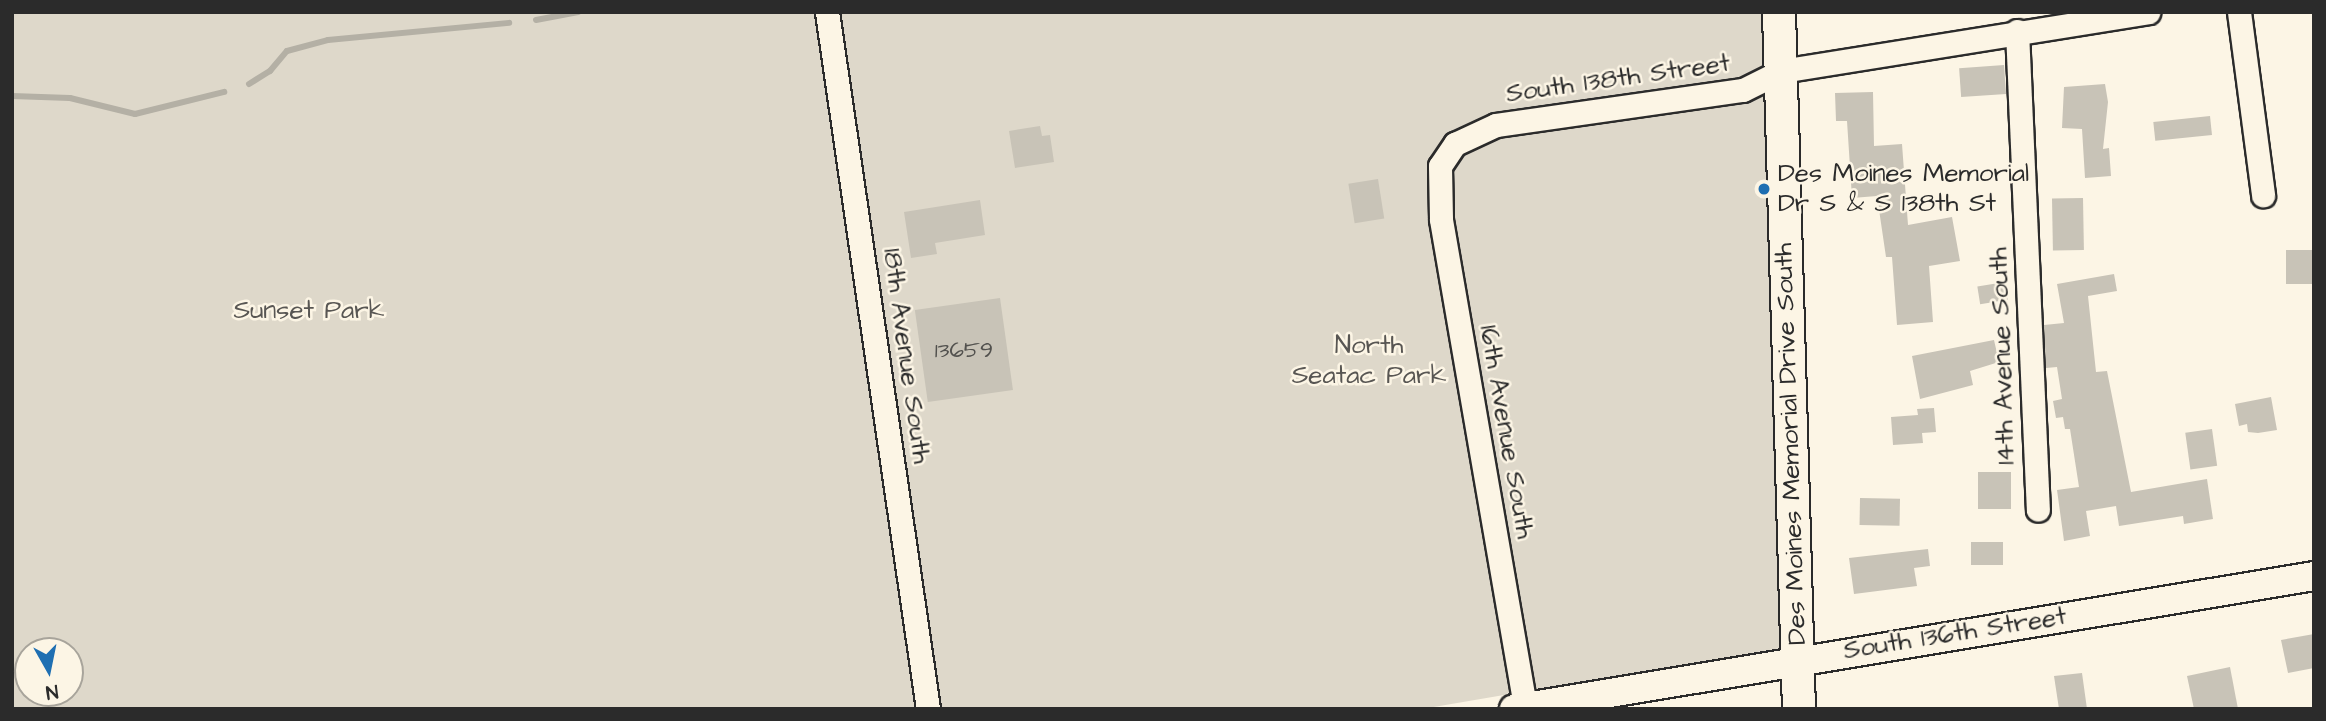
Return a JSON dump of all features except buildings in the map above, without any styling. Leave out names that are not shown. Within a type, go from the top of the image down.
[{"type":"main road","name":"Des Moines Memorial Drive South","points":[[1779,12],[1799,709]]},
{"type":"street","name":"18th Avenue South","points":[[827,12],[928,709]]},
{"type":"street","name":"South 138th Street","points":[[1440,166],[1455,144],[1481,129],[1743,90],[1781,71],[2148,12]]},
{"type":"street","points":[[2239,12],[2263,195]]},
{"type":"street","name":"14th Avenue South","points":[[2017,31],[2038,510]]},
{"type":"street","name":"16th Avenue South","points":[[1440,166],[1441,219],[1520,708]]},
{"type":"street","name":"South 136th Street","points":[[1520,708],[1797,659],[2314,576]]},
{"type":"green space","name":"North Seatac Park","points":[[12,12],[1766,12],[1787,647],[1422,709],[12,709]]},
{"type":"waterway","points":[[536,20],[578,12]]},
{"type":"waterway","points":[[249,84],[270,71],[287,51],[328,40],[509,23]]},
{"type":"waterway","points":[[12,96],[70,98],[135,114],[224,92]]},
{"type":"place","name":"Des Moines Memorial Dr S & S 138th St","points":[[1764,189]]},
{"type":"park label","name":"Sunset Park","points":[[309,311]]}]
